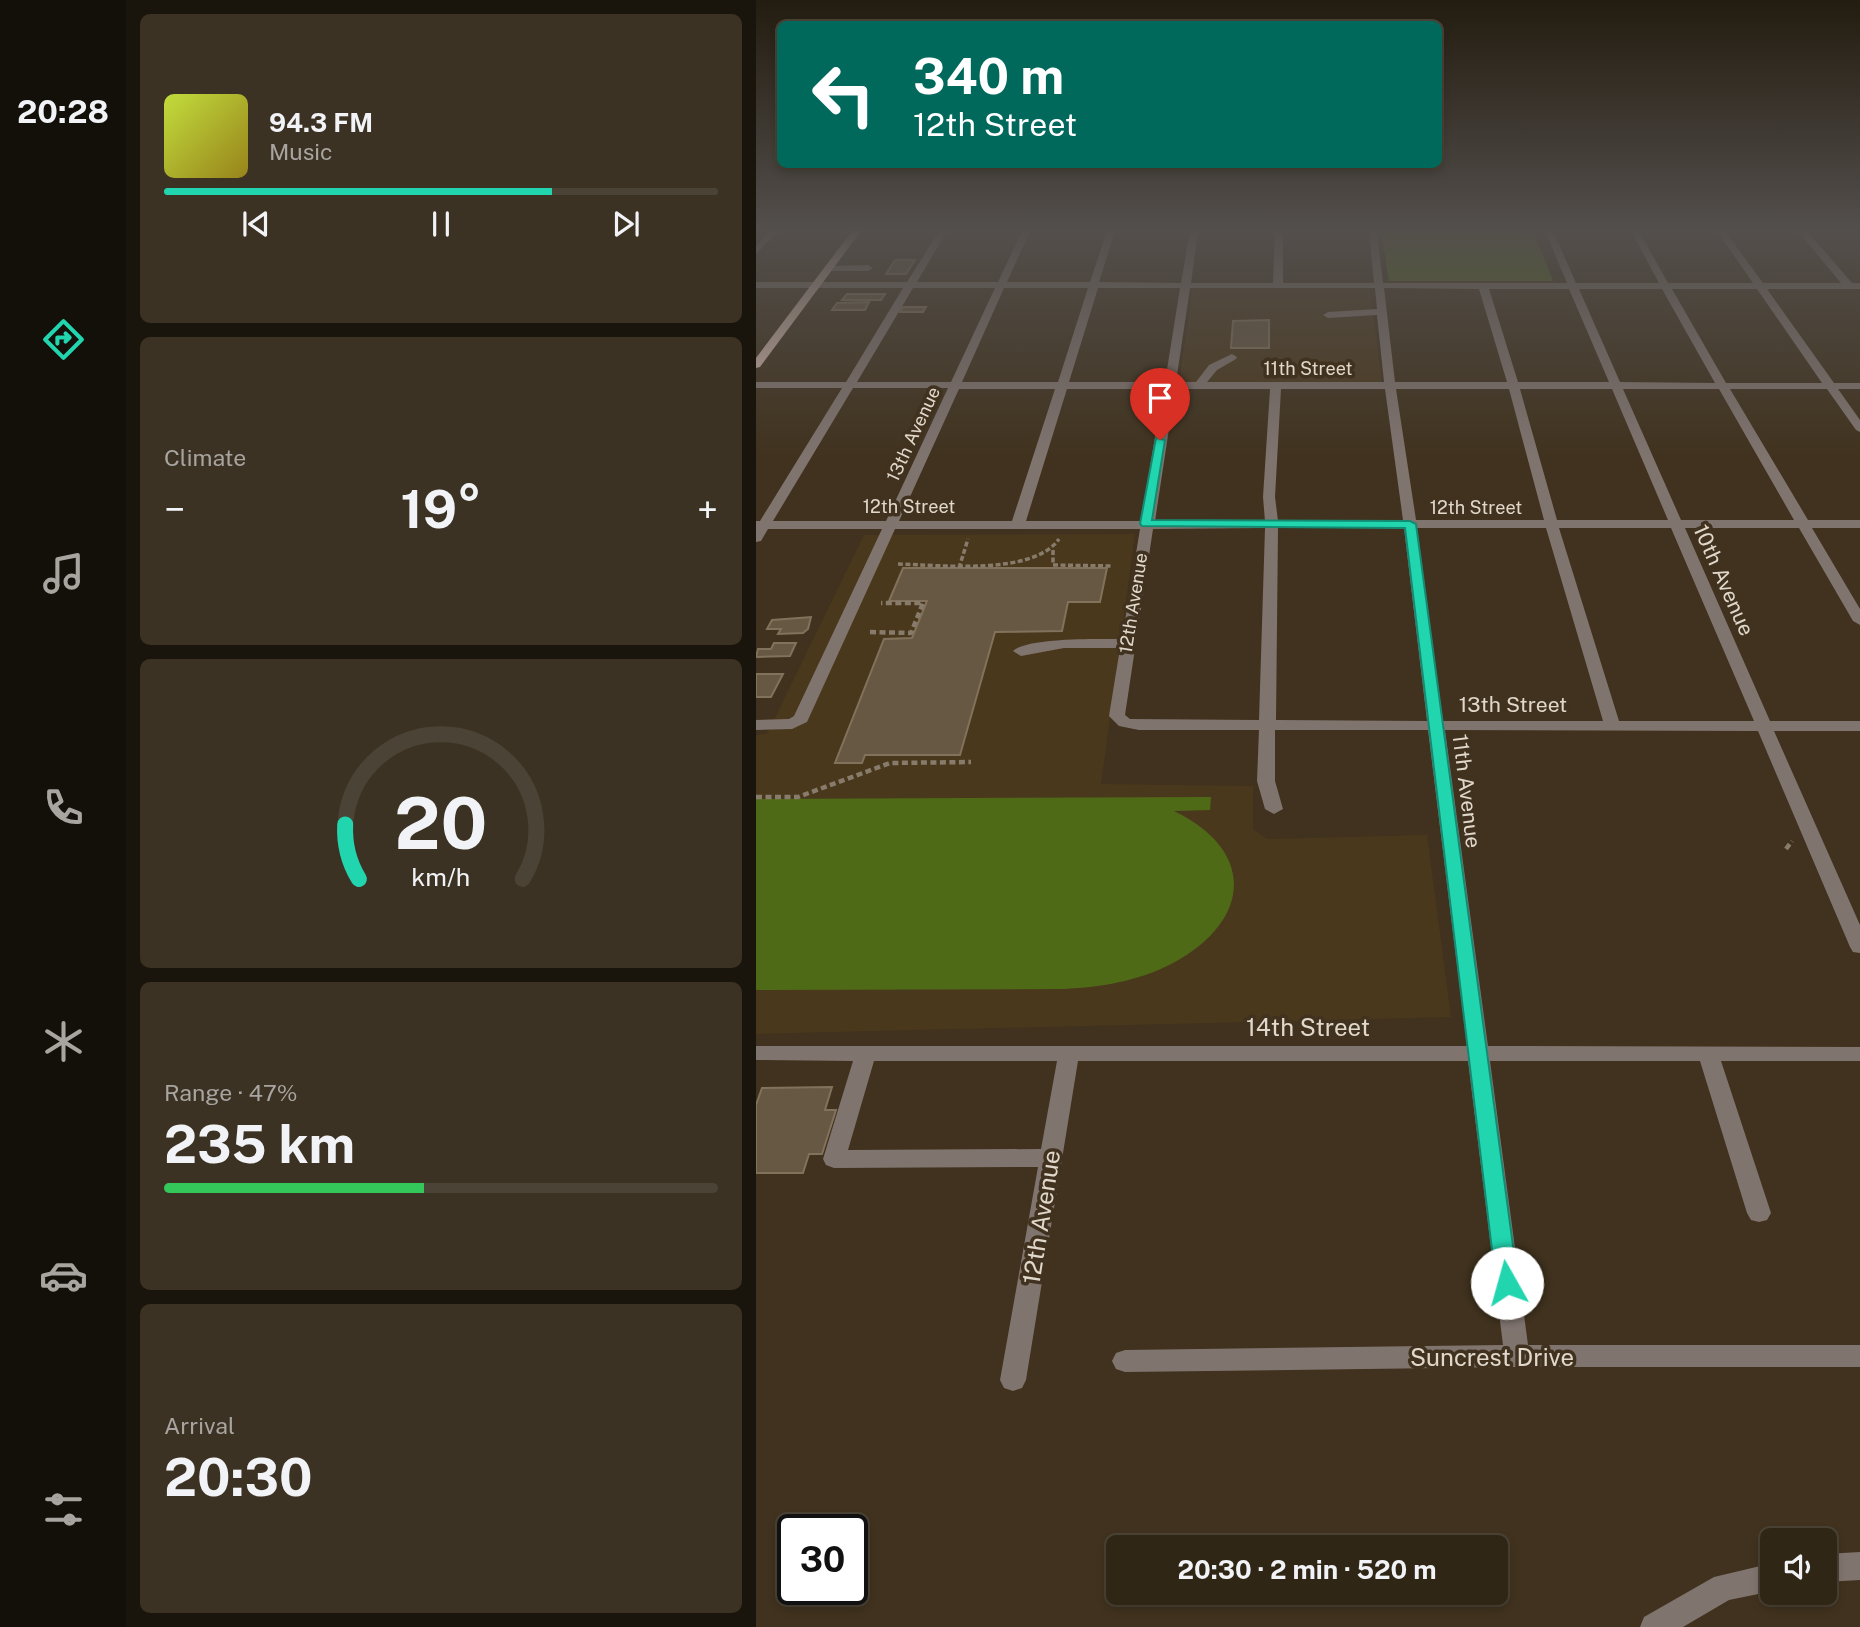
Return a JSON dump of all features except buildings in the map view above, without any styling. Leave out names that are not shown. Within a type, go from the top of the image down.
[{"type":"main road","points":[[756,365],[800,307]]},
{"type":"street","points":[[756,538],[760,524],[897,307]]},
{"type":"street","name":"13th Avenue","points":[[756,725],[792,724],[801,719],[992,307]]},
{"type":"street","points":[[1018,524],[1086,307]]},
{"type":"street","name":"12th Avenue","points":[[1125,723],[1117,716],[1126,643],[1181,307]]},
{"type":"street","name":"11th Avenue","points":[[1382,307],[1390,386],[1517,1356]]},
{"type":"street","points":[[1489,307],[1612,725]]},
{"type":"street","name":"10th Avenue","points":[[1583,307],[1860,947]]},
{"type":"street","points":[[1678,307],[1860,621]]},
{"type":"street","points":[[1774,307],[1860,428]]},
{"type":"street","points":[[1328,316],[1383,312]]},
{"type":"street","points":[[1201,385],[1202,380],[1219,363],[1232,357]]},
{"type":"street","name":"11th Street","points":[[756,385],[1860,386]]},
{"type":"street","points":[[1274,809],[1266,781],[1272,524],[1269,497],[1276,385]]},
{"type":"street","name":"12th Street","points":[[760,524],[1860,524]]},
{"type":"street","points":[[1021,651],[1064,644],[1126,643]]},
{"type":"street","name":"13th Street","points":[[1125,723],[1860,726]]},
{"type":"street","name":"14th Street","points":[[756,1053],[1860,1054]]},
{"type":"street","points":[[866,1053],[834,1160],[1050,1158]]},
{"type":"street","name":"12th Avenue","points":[[1013,1380],[1069,1053]]},
{"type":"street","points":[[1708,1054],[1759,1213]]},
{"type":"street","name":"Suncrest Drive","points":[[1125,1361],[1517,1356],[1860,1356]]},
{"type":"street","points":[[1837,1567],[1860,1566]]},
{"type":"street","points":[[1656,1627],[1724,1587],[1760,1580]]},
{"type":"path","points":[[960,566],[970,533]]},
{"type":"path","points":[[898,564],[960,566],[1020,562],[1053,550],[1058,545],[1060,533]]},
{"type":"path","points":[[1053,550],[1053,565],[1113,565]]},
{"type":"path","points":[[870,632],[911,633],[923,603],[881,603]]},
{"type":"path","points":[[756,797],[798,797],[890,762],[971,762]]},
{"type":"shaded area","points":[[1190,307],[1372,307],[1382,382],[1179,382]]},
{"type":"shaded area","points":[[1135,534],[1101,784],[1253,786],[1253,829],[1267,839],[1427,835],[1451,1017],[756,1034],[756,735],[767,734],[864,535]]},
{"type":"green space","points":[[1211,797],[1210,810],[1174,811],[1201,827],[1220,846],[1231,866],[1234,886],[1229,907],[1218,927],[1199,946],[1160,969],[1120,982],[1064,989],[756,990],[756,799]]},
{"type":"route","points":[[1160,440],[1146,524],[1410,524],[1507,1283]]}]
